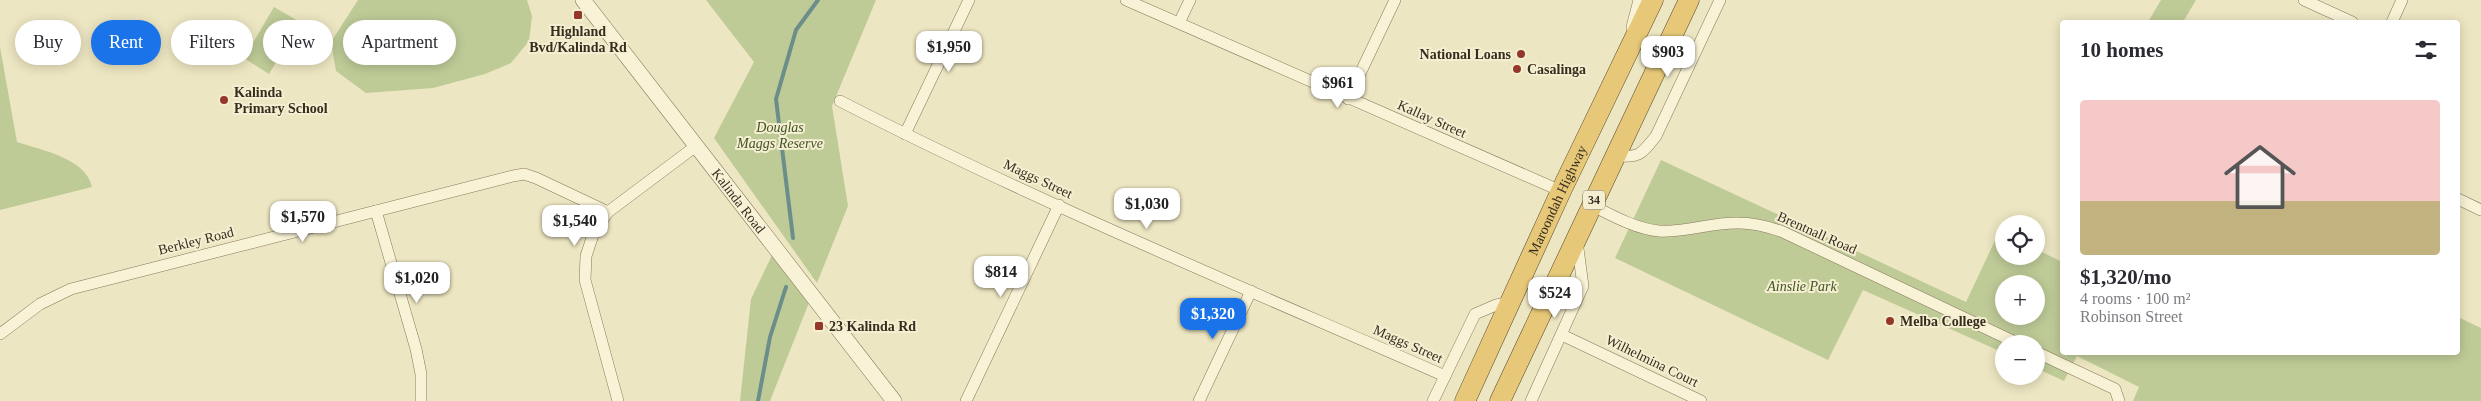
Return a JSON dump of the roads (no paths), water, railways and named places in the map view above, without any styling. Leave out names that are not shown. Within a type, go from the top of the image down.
[{"type":"highway","name":"Maroondah Highway","points":[[1465,401],[1653,0]]},
{"type":"highway","name":"34","points":[[1500,401],[1689,0]]},
{"type":"highway","points":[[1562,191],[1591,206]]},
{"type":"street","name":"Kalinda Road","points":[[582,0],[894,401]]},
{"type":"street","points":[[905,134],[970,0]]},
{"type":"street","name":"Kallay Street","points":[[1126,0],[1348,99],[1562,191]]},
{"type":"street","points":[[1179,23],[1190,0]]},
{"type":"street","points":[[1348,99],[1395,0]]},
{"type":"street","points":[[1622,65],[1639,0]]},
{"type":"street","points":[[1615,156],[1635,157],[1645,150],[1656,136],[1720,0]]},
{"type":"street","points":[[2304,0],[2348,20]]},
{"type":"street","points":[[2393,20],[2402,0]]},
{"type":"street","name":"Maggs Street","points":[[840,101],[905,134],[1059,205],[1445,376]]},
{"type":"street","points":[[618,401],[585,280],[586,256],[594,232],[608,212],[696,146]]},
{"type":"street","name":"Berkley Road","points":[[0,334],[40,304],[71,289],[524,174],[608,212]]},
{"type":"street","points":[[2460,200],[2481,210]]},
{"type":"street","points":[[966,401],[1059,205]]},
{"type":"street","name":"Brentnall Road","points":[[1591,206],[1630,223],[1656,231],[1680,232],[1704,226],[1739,222],[1764,226],[1783,232],[2000,335]]},
{"type":"street","points":[[376,211],[416,348],[421,374],[421,401]]},
{"type":"street","points":[[1531,401],[1584,286],[1577,237]]},
{"type":"street","points":[[1199,401],[1251,291]]},
{"type":"street","points":[[1433,401],[1475,314],[1496,305],[1512,302]]},
{"type":"street","name":"Wilhelmina Court","points":[[1562,335],[1701,401]]},
{"type":"street","points":[[2045,356],[2115,389],[2119,401]]},
{"type":"waterway","points":[[793,238],[776,99],[796,30],[818,0]]},
{"type":"waterway","points":[[758,401],[770,337],[786,287]]},
{"type":"place","name":"Highland Bvd/Kalinda Rd","points":[[578,15]]},
{"type":"place","name":"National Loans","points":[[1521,54]]},
{"type":"place","name":"Casalinga","points":[[1517,69]]},
{"type":"place","name":"Kalinda Primary School","points":[[224,100]]},
{"type":"place","name":"Melba College","points":[[1890,321]]},
{"type":"place","name":"23 Kalinda Rd","points":[[819,326]]},
{"type":"park label","name":"Douglas Maggs Reserve","points":[[780,136]]},
{"type":"park label","name":"Ainslie Park","points":[[1802,286]]}]
